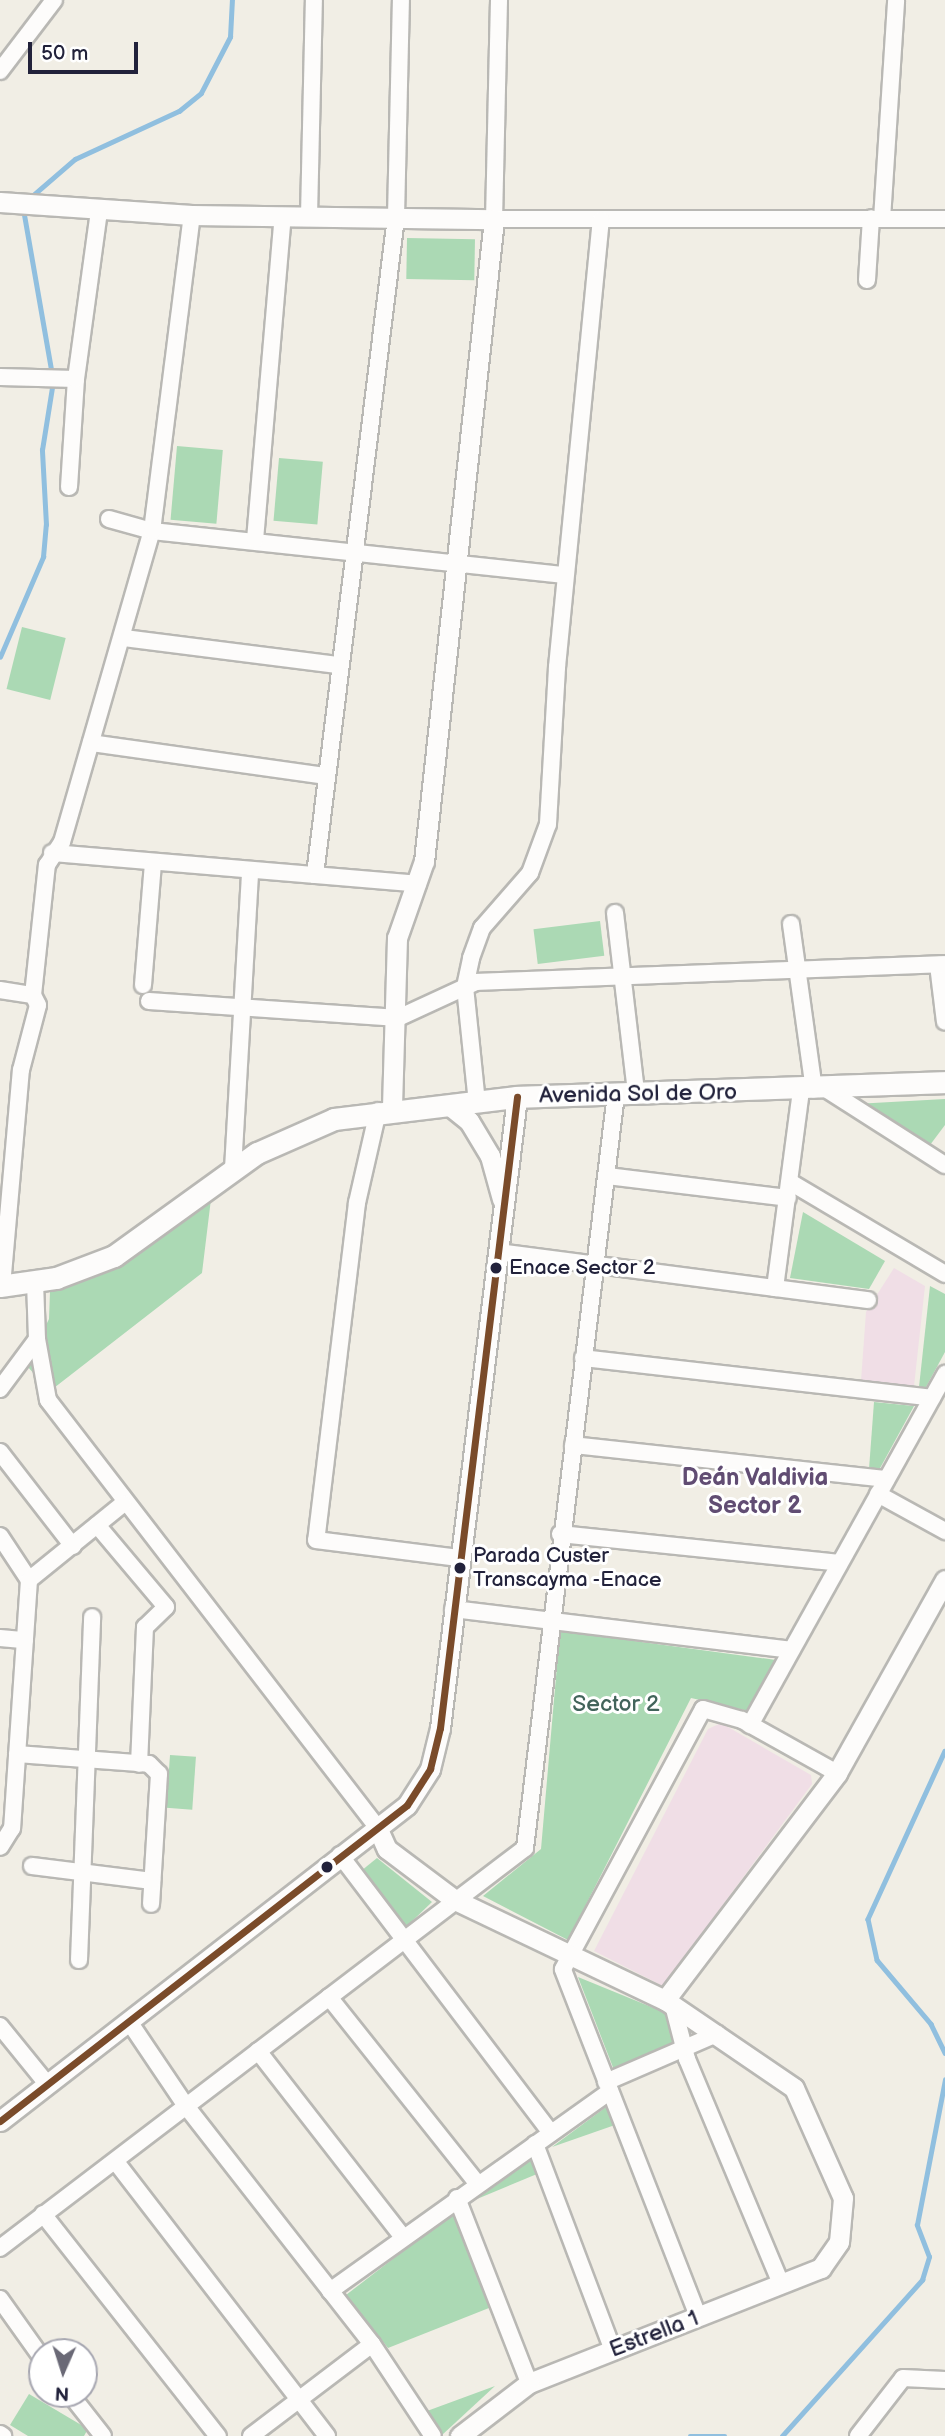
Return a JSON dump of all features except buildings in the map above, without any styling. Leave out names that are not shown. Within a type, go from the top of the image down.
[{"type":"main road","name":"Avenida Sol de Oro","points":[[1,1286],[35,1282],[114,1256],[233,1169],[309,1127],[385,1110],[478,1103],[517,1097],[814,1089],[945,1082]]},
{"type":"street","points":[[0,71],[54,0]]},
{"type":"street","points":[[309,216],[314,0]]},
{"type":"street","points":[[315,875],[337,664],[396,217],[401,0]]},
{"type":"street","points":[[459,1558],[316,1540],[357,1203],[385,1110],[398,1018],[397,938],[418,884],[494,219],[499,0]]},
{"type":"street","points":[[867,280],[877,218],[896,0]]},
{"type":"street","points":[[0,202],[192,215],[601,220],[945,219]]},
{"type":"street","points":[[69,486],[90,210]]},
{"type":"street","points":[[1,1286],[8,1176],[21,1070],[38,1005],[33,995],[51,853],[62,842],[124,638],[152,531],[192,215]]},
{"type":"street","points":[[255,540],[284,216]]},
{"type":"street","points":[[478,1103],[465,987],[482,928],[509,902],[543,847],[565,575],[601,220]]},
{"type":"street","points":[[920,221],[945,229]]},
{"type":"street","points":[[0,377],[76,379]]},
{"type":"street","points":[[109,519],[152,531],[565,575]]},
{"type":"street","points":[[124,638],[337,664]]},
{"type":"street","points":[[91,743],[326,776]]},
{"type":"street","points":[[51,853],[250,873],[315,875],[418,884]]},
{"type":"street","points":[[153,864],[146,993],[242,1007],[398,1018],[465,987],[621,974],[796,973],[941,964],[945,1022]]},
{"type":"street","points":[[233,1169],[250,873]]},
{"type":"street","points":[[0,2248],[116,2162],[527,1842],[549,1622],[594,1265],[607,1177],[626,1093],[621,974],[615,913]]},
{"type":"street","points":[[775,1288],[789,1190],[814,1089],[791,924]]},
{"type":"street","points":[[0,989],[33,995]]},
{"type":"street","points":[[814,1089],[945,1165]]},
{"type":"street","points":[[0,2121],[130,2023],[340,1855],[407,1805],[429,1769],[453,1609],[517,1097]]},
{"type":"street","points":[[449,1105],[469,1121],[491,1156],[503,1211]]},
{"type":"street","points":[[607,1177],[789,1190],[945,1274]]},
{"type":"street","points":[[498,1252],[868,1300]]},
{"type":"street","points":[[35,1282],[37,1339],[48,1400],[123,1504],[255,1662],[377,1826],[387,1849],[455,1900],[569,1958],[669,2003],[717,2034]]},
{"type":"street","points":[[0,1389],[37,1339]]},
{"type":"street","points":[[583,1358],[932,1398]]},
{"type":"street","points":[[750,1725],[945,1374]]},
{"type":"street","points":[[573,1445],[886,1479]]},
{"type":"street","points":[[0,1452],[73,1546]]},
{"type":"street","points":[[878,1494],[945,1531]]},
{"type":"street","points":[[29,1580],[123,1504]]},
{"type":"street","points":[[97,1525],[166,1607],[145,1627],[139,1764]]},
{"type":"street","points":[[560,1534],[840,1563]]},
{"type":"street","points":[[0,1536],[29,1580],[12,1828],[0,1847]]},
{"type":"street","points":[[669,2003],[837,1773],[945,1580]]},
{"type":"street","points":[[453,1609],[791,1650]]},
{"type":"street","points":[[79,1960],[92,1617]]},
{"type":"street","points":[[0,1638],[25,1640]]},
{"type":"street","points":[[698,2316],[563,1969],[695,1715],[715,1710],[750,1725],[837,1773]]},
{"type":"street","points":[[17,1754],[139,1764],[159,1774],[151,1904]]},
{"type":"street","points":[[340,1855],[551,2133]]},
{"type":"street","points":[[32,1866],[152,1881]]},
{"type":"street","points":[[329,1997],[477,2183]]},
{"type":"street","points":[[669,2003],[781,2284]]},
{"type":"street","points":[[130,2023],[186,2106],[372,2344],[433,2436]]},
{"type":"street","points":[[0,2026],[48,2085]]},
{"type":"street","points":[[330,2291],[477,2183],[551,2133],[608,2086],[717,2034]]},
{"type":"street","name":"Estrella 1","points":[[460,2436],[529,2383],[781,2284],[828,2262],[842,2232],[841,2188],[802,2097],[717,2034]]},
{"type":"street","points":[[258,2051],[403,2237]]},
{"type":"street","points":[[535,2144],[613,2350]]},
{"type":"street","points":[[116,2162],[300,2397],[327,2436]]},
{"type":"street","points":[[457,2198],[529,2383]]},
{"type":"street","points":[[43,2214],[218,2436]]},
{"type":"street","points":[[0,2299],[28,2338]]},
{"type":"street","points":[[251,2436],[372,2344]]},
{"type":"street","points":[[858,2436],[903,2378],[945,2380]]},
{"type":"street","points":[[81,2408],[103,2436]]},
{"type":"shaded area","points":[[894,1268],[925,1286],[914,1386],[861,1381],[866,1312]]},
{"type":"shaded area","points":[[721,1723],[811,1775],[812,1784],[663,1986],[594,1951],[708,1729]]},
{"type":"green space","points":[[407,238],[475,239],[474,280],[406,279]]},
{"type":"green space","points":[[177,446],[223,450],[216,524],[171,520]]},
{"type":"green space","points":[[279,458],[323,462],[317,525],[274,521]]},
{"type":"green space","points":[[22,627],[66,638],[50,700],[7,689]]},
{"type":"green space","points":[[600,921],[604,956],[538,964],[533,929]]},
{"type":"green space","points":[[945,1099],[945,1125],[927,1149],[855,1104]]},
{"type":"green space","points":[[211,1199],[202,1273],[50,1391],[26,1365],[49,1319],[50,1292],[115,1269]]},
{"type":"green space","points":[[803,1212],[885,1261],[869,1289],[790,1278]]},
{"type":"green space","points":[[930,1286],[945,1294],[945,1352],[926,1387],[919,1387]]},
{"type":"green space","points":[[874,1402],[914,1406],[879,1470],[869,1469]]},
{"type":"green space","name":"Sector 2","points":[[560,1631],[776,1660],[749,1711],[691,1698],[568,1940],[483,1896],[541,1849]]},
{"type":"green space","points":[[170,1755],[196,1757],[192,1810],[166,1808]]},
{"type":"green space","points":[[377,1858],[432,1902],[406,1927],[361,1871]]},
{"type":"green space","points":[[578,1977],[666,2013],[676,2043],[614,2070]]},
{"type":"green space","points":[[606,2107],[615,2125],[552,2147]]},
{"type":"green space","points":[[532,2159],[537,2174],[477,2199]]},
{"type":"green space","points":[[455,2211],[494,2306],[388,2348],[346,2295]]},
{"type":"green space","points":[[495,2386],[442,2435],[427,2411]]},
{"type":"green space","points":[[28,2396],[28,2408],[53,2408],[88,2429],[84,2436],[28,2436],[10,2425]]},
{"type":"waterway","points":[[31,197],[75,159],[179,111],[201,93],[230,37],[232,0]]},
{"type":"waterway","points":[[0,657],[43,557],[46,525],[42,450],[53,381],[23,209]]},
{"type":"waterway","points":[[945,1751],[868,1919],[877,1960],[931,2024],[945,2053]]},
{"type":"waterway","points":[[782,2436],[922,2280],[929,2257],[917,2225],[945,2080]]},
{"type":"waterway","points":[[690,2436],[725,2436]]},
{"type":"transit line","points":[[0,2121],[407,1805],[430,1769],[440,1728],[517,1097]]},
{"type":"place","name":"Enace Sector 2","points":[[496,1268]]},
{"type":"place","name":"Parada Custer Transcayma -Enace","points":[[460,1568]]},
{"type":"district","name":"Deán Valdivia Sector 2","points":[[755,1492]]}]
